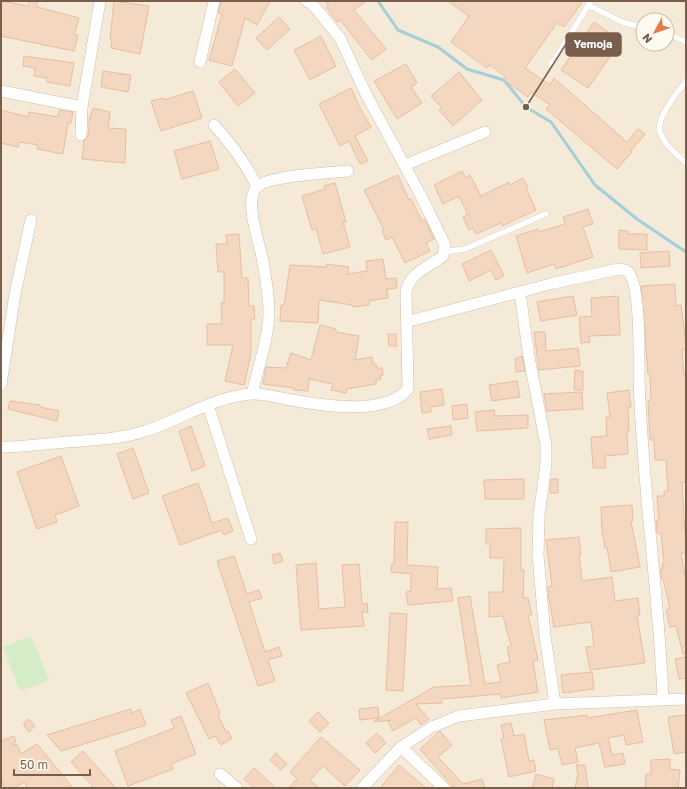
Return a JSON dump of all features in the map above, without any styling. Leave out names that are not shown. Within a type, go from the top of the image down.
[{"type":"street","points":[[200,62],[214,1]]},
{"type":"street","points":[[1,447],[115,438],[145,431],[208,405],[230,398],[252,394],[310,404],[348,407],[374,405],[396,400],[402,397],[408,389],[406,322],[407,283],[422,270],[443,256],[445,252],[445,245],[366,94],[340,38],[314,6],[307,1]]},
{"type":"street","points":[[81,135],[82,107],[97,2]]},
{"type":"street","points":[[1,91],[82,107]]},
{"type":"street","points":[[214,125],[232,144],[246,164],[257,186]]},
{"type":"street","points":[[405,166],[485,132]]},
{"type":"street","points":[[252,394],[267,330],[269,313],[263,261],[254,225],[253,193],[257,186],[270,181],[301,175],[348,171]]},
{"type":"street","points":[[1,384],[15,294],[31,220]]},
{"type":"street","points":[[406,322],[554,283],[618,269],[627,271],[634,283],[638,335],[640,398],[663,699]]},
{"type":"street","points":[[520,293],[529,357],[546,445],[546,464],[539,515],[538,555],[545,636],[555,704]]},
{"type":"street","points":[[208,405],[251,539]]},
{"type":"street","points":[[362,788],[401,747],[432,727],[459,716],[555,704],[686,699]]},
{"type":"street","points":[[401,747],[444,788]]},
{"type":"street","points":[[220,774],[237,788]]},
{"type":"lane","points":[[551,65],[589,3],[624,23],[635,25]]},
{"type":"lane","points":[[675,37],[686,42]]},
{"type":"lane","points":[[686,81],[669,105],[660,122],[659,131],[665,142],[686,163]]},
{"type":"lane","points":[[445,252],[465,249],[546,214]]},
{"type":"shaded area","points":[[1,1],[686,1],[686,788],[1,788]]},
{"type":"green space","points":[[31,636],[49,680],[20,691],[3,647]]},
{"type":"building","points":[[1,1],[28,6],[29,1],[37,1],[37,7],[79,18],[74,35],[78,35],[74,51],[1,36]]},
{"type":"building","points":[[114,1],[149,6],[140,54],[111,48],[112,40],[110,39]]},
{"type":"building","points":[[221,1],[270,1],[257,25],[245,18],[232,66],[209,60],[222,14],[218,13]]},
{"type":"building","points":[[324,1],[366,1],[354,10],[386,49],[372,60],[340,20],[337,22],[326,7],[329,5]]},
{"type":"building","points":[[448,1],[583,1],[564,27],[557,23],[525,68],[550,85],[554,78],[627,142],[638,129],[645,134],[617,169],[546,109],[550,105],[531,92],[528,97],[504,80],[506,77],[490,65],[487,68],[451,42],[469,16]]},
{"type":"building","points":[[279,17],[290,29],[267,50],[256,38]]},
{"type":"building","points":[[594,22],[621,41],[588,88],[561,70]]},
{"type":"building","points":[[321,36],[336,66],[310,80],[294,50]]},
{"type":"building","points":[[24,56],[74,63],[70,86],[47,82],[47,78],[34,76],[35,68],[23,66]]},
{"type":"building","points":[[406,64],[417,83],[411,87],[422,103],[397,119],[374,81]]},
{"type":"building","points":[[235,69],[255,93],[238,106],[219,82]]},
{"type":"building","points":[[103,71],[131,75],[128,92],[101,87]]},
{"type":"building","points":[[459,72],[482,100],[453,126],[439,110],[442,108],[431,96]]},
{"type":"building","points":[[351,88],[371,127],[355,136],[368,161],[360,164],[349,141],[340,146],[319,104]]},
{"type":"building","points":[[193,91],[202,118],[161,131],[151,101],[163,98],[164,100]]},
{"type":"building","points":[[93,108],[110,112],[108,128],[126,129],[125,163],[82,159],[84,141],[88,136],[90,115]]},
{"type":"building","points":[[1,110],[28,117],[29,112],[58,117],[59,110],[73,112],[71,123],[68,123],[63,154],[37,149],[38,145],[20,142],[18,147],[1,143]]},
{"type":"building","points":[[210,141],[219,169],[182,179],[174,151]]},
{"type":"building","points":[[462,171],[466,178],[470,175],[481,196],[509,182],[510,185],[523,178],[536,210],[502,226],[501,223],[476,234],[473,228],[469,230],[463,217],[468,215],[459,196],[443,204],[434,185]]},
{"type":"building","points":[[398,175],[409,200],[411,199],[422,221],[425,219],[434,239],[426,243],[430,251],[405,263],[392,237],[386,240],[382,231],[384,230],[364,190]]},
{"type":"building","points":[[335,183],[346,222],[343,222],[350,247],[323,254],[316,228],[312,230],[302,196],[325,189],[324,186]]},
{"type":"building","points":[[588,209],[593,224],[583,227],[593,257],[556,269],[554,264],[527,273],[516,236],[538,229],[539,232],[565,224],[563,217]]},
{"type":"building","points":[[619,230],[628,231],[628,234],[647,234],[647,250],[619,249]]},
{"type":"building","points":[[239,234],[242,278],[248,278],[249,306],[254,306],[255,319],[251,319],[251,354],[244,385],[225,381],[233,345],[207,345],[207,324],[222,324],[221,303],[224,303],[224,272],[218,272],[216,244],[227,244],[226,235]]},
{"type":"building","points":[[491,250],[504,276],[496,280],[491,270],[469,281],[462,264]]},
{"type":"building","points":[[669,251],[670,266],[641,268],[640,253]]},
{"type":"building","points":[[383,259],[386,279],[396,278],[397,288],[387,289],[388,298],[369,301],[369,305],[353,307],[352,305],[319,300],[318,323],[280,321],[281,305],[284,305],[290,265],[327,267],[326,264],[349,267],[348,274],[367,271],[366,261]]},
{"type":"building","points":[[675,284],[676,306],[681,305],[686,344],[686,349],[682,350],[684,375],[686,375],[686,482],[682,482],[686,553],[681,553],[686,581],[686,654],[683,654],[676,626],[670,627],[666,610],[670,609],[663,578],[661,578],[661,569],[663,568],[662,564],[664,563],[661,533],[657,533],[656,520],[659,520],[657,496],[664,496],[664,491],[668,491],[666,460],[655,460],[654,440],[650,440],[648,401],[651,401],[650,374],[648,374],[641,286]]},
{"type":"building","points":[[573,296],[577,315],[541,321],[537,302]]},
{"type":"building","points":[[618,296],[620,335],[589,336],[590,342],[581,343],[579,317],[592,316],[591,298]]},
{"type":"building","points":[[320,325],[336,329],[336,332],[359,336],[355,360],[372,357],[373,364],[376,364],[377,368],[382,368],[383,375],[380,376],[381,379],[376,380],[376,384],[347,389],[346,393],[331,390],[333,384],[309,379],[308,391],[263,384],[266,367],[286,368],[291,353],[311,360]]},
{"type":"building","points":[[534,332],[545,332],[546,351],[578,348],[580,366],[539,370]]},
{"type":"building","points":[[388,334],[396,334],[397,346],[389,346]]},
{"type":"building","points":[[522,356],[525,371],[516,372],[515,359]]},
{"type":"building","points":[[575,370],[583,371],[583,390],[574,390]]},
{"type":"building","points":[[517,381],[520,397],[492,401],[489,385]]},
{"type":"building","points":[[442,389],[444,405],[431,407],[431,412],[422,413],[420,392]]},
{"type":"building","points":[[629,390],[631,407],[628,407],[628,454],[605,456],[605,468],[593,468],[591,437],[607,436],[606,417],[610,417],[607,393]]},
{"type":"building","points":[[582,392],[583,409],[547,411],[544,394]]},
{"type":"building","points":[[10,401],[40,405],[40,407],[59,411],[57,421],[8,409]]},
{"type":"building","points":[[467,404],[468,418],[453,420],[452,406]]},
{"type":"building","points":[[494,410],[495,416],[528,415],[528,428],[477,431],[475,412]]},
{"type":"building","points":[[191,426],[205,466],[192,471],[179,431]]},
{"type":"building","points":[[451,426],[452,435],[429,439],[427,429]]},
{"type":"building","points":[[133,448],[149,493],[133,499],[117,454]]},
{"type":"building","points":[[61,456],[79,506],[55,515],[57,522],[37,529],[17,472]]},
{"type":"building","points":[[524,479],[524,499],[485,499],[484,480]]},
{"type":"building","points":[[551,479],[558,479],[558,493],[550,493]]},
{"type":"building","points":[[198,483],[212,523],[228,518],[233,531],[224,535],[222,530],[180,545],[162,496]]},
{"type":"building","points":[[632,505],[633,521],[631,521],[640,567],[611,572],[607,547],[605,548],[602,531],[601,507]]},
{"type":"building","points":[[395,522],[408,522],[407,565],[438,567],[437,589],[451,588],[453,601],[408,605],[406,592],[411,591],[411,574],[391,572],[392,564],[394,564]]},
{"type":"building","points":[[521,528],[521,570],[524,570],[523,598],[528,598],[532,615],[528,615],[538,660],[533,661],[538,692],[501,698],[500,694],[442,699],[442,703],[416,704],[429,719],[421,725],[416,718],[393,731],[388,722],[391,720],[373,722],[434,687],[471,685],[458,598],[470,596],[485,684],[501,682],[497,665],[510,662],[507,647],[511,646],[503,616],[489,617],[489,592],[503,592],[504,558],[490,558],[490,544],[486,544],[486,529]]},
{"type":"building","points":[[579,537],[581,555],[579,555],[582,581],[612,577],[615,601],[638,598],[640,615],[637,616],[645,663],[590,670],[586,647],[594,646],[591,622],[554,627],[548,593],[548,587],[552,586],[546,540]]},
{"type":"building","points":[[280,553],[283,561],[274,564],[272,555]]},
{"type":"building","points":[[234,556],[247,594],[259,590],[262,598],[249,602],[265,652],[279,647],[282,656],[268,660],[275,681],[258,686],[217,561]]},
{"type":"building","points":[[316,563],[319,609],[345,607],[342,565],[359,564],[362,604],[367,603],[368,612],[362,612],[364,626],[301,630],[296,565]]},
{"type":"building","points":[[390,613],[407,614],[403,691],[386,690]]},
{"type":"building","points":[[686,657],[686,678],[679,679],[675,659]]},
{"type":"building","points":[[592,672],[594,689],[563,693],[561,675]]},
{"type":"building","points":[[208,683],[220,713],[218,714],[226,732],[228,731],[232,738],[221,745],[215,736],[209,739],[186,693]]},
{"type":"building","points":[[378,707],[379,718],[360,720],[359,709]]},
{"type":"building","points":[[131,709],[132,713],[140,709],[146,725],[61,751],[47,735]]},
{"type":"building","points":[[637,710],[643,742],[626,745],[624,735],[608,738],[612,755],[623,753],[625,764],[605,767],[599,743],[575,748],[578,762],[562,765],[558,748],[550,750],[544,720],[587,715],[587,718]]},
{"type":"building","points":[[318,712],[329,723],[320,732],[309,721]]},
{"type":"building","points":[[686,715],[686,752],[674,754],[668,717]]},
{"type":"building","points":[[181,716],[196,754],[171,764],[173,769],[128,786],[115,751],[174,728],[171,720]]},
{"type":"building","points":[[29,719],[35,726],[29,732],[24,726],[24,723]]},
{"type":"building","points":[[511,723],[514,736],[524,734],[529,761],[534,760],[536,771],[509,777],[501,739],[504,738],[501,725]]},
{"type":"building","points":[[440,731],[452,745],[438,757],[463,784],[482,779],[485,788],[454,788],[420,749]]},
{"type":"building","points":[[377,733],[386,743],[375,753],[366,743]]},
{"type":"building","points":[[14,736],[16,742],[12,746],[17,744],[21,754],[37,744],[73,788],[27,788],[25,782],[13,788],[5,788],[1,779],[1,741]]},
{"type":"building","points":[[321,737],[360,770],[345,786],[323,766],[310,780],[319,788],[288,788],[297,779],[290,772]]},
{"type":"building","points":[[83,751],[116,788],[94,788],[71,762]]},
{"type":"building","points":[[276,753],[287,764],[281,770],[270,760]]},
{"type":"building","points":[[670,759],[670,769],[680,770],[678,788],[645,788],[646,774],[651,774],[651,760]]},
{"type":"building","points":[[399,765],[426,788],[380,788]]},
{"type":"building","points":[[576,765],[585,765],[588,788],[575,788],[578,774]]},
{"type":"building","points":[[254,768],[276,788],[255,788],[244,779]]},
{"type":"building","points":[[536,774],[554,779],[552,788],[532,788]]},
{"type":"waterway","points":[[378,1],[398,30],[438,47],[467,69],[504,80],[526,107],[551,122],[595,185],[637,219],[686,252]]},
{"type":"place","name":"Yemoja","points":[[526,107]]}]
